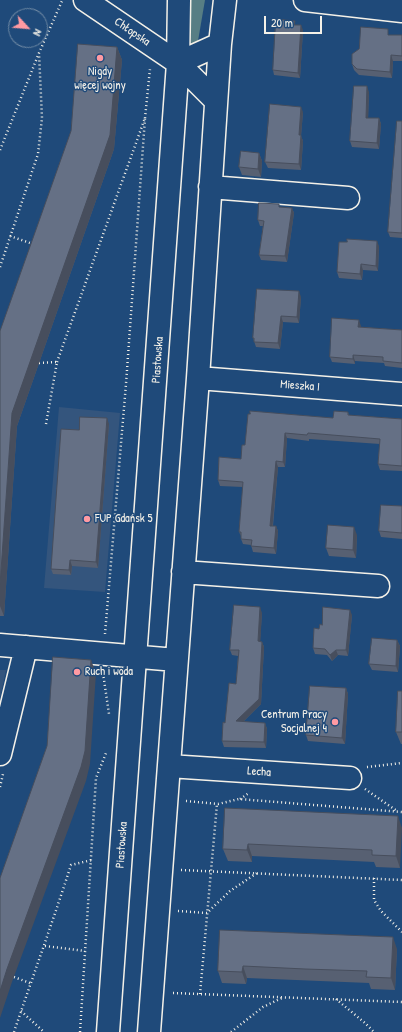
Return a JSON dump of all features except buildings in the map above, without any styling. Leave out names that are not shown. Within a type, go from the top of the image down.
[{"type":"street","name":"Chłopska","points":[[85,0],[108,7],[178,63]]},
{"type":"street","name":"Piastowska","points":[[108,1032],[156,387],[178,63],[179,0]]},
{"type":"street","points":[[149,1032],[198,378],[220,44],[225,0]]},
{"type":"street","points":[[305,0],[402,11]]},
{"type":"street","points":[[216,101],[178,63],[220,44]]},
{"type":"street","points":[[210,187],[348,198]]},
{"type":"street","name":"Mieszka I","points":[[198,378],[402,394]]},
{"type":"street","points":[[183,572],[378,586]]},
{"type":"street","points":[[0,645],[176,660]]},
{"type":"street","points":[[0,754],[26,647]]},
{"type":"street","name":"Lecha","points":[[169,766],[358,772]]},
{"type":"path","points":[[0,150],[39,53],[62,1]]},
{"type":"path","points":[[0,267],[38,154],[42,118],[39,53]]},
{"type":"path","points":[[109,715],[102,669],[126,392],[145,118],[150,68]]},
{"type":"path","points":[[46,424],[57,362],[145,118]]},
{"type":"path","points":[[10,236],[36,245]]},
{"type":"path","points":[[39,363],[57,362]]},
{"type":"path","points":[[80,1032],[96,778],[106,753]]},
{"type":"path","points":[[358,772],[402,763]]},
{"type":"path","points":[[358,772],[400,812]]},
{"type":"path","points":[[184,800],[216,804],[239,799],[400,812]]},
{"type":"path","points":[[200,994],[216,804]]},
{"type":"path","points":[[14,1032],[30,983],[45,946],[71,865],[92,860]]},
{"type":"path","points":[[179,870],[402,880]]},
{"type":"path","points":[[176,911],[207,913],[230,891],[257,873]]},
{"type":"path","points":[[374,878],[374,900],[381,911],[402,932]]},
{"type":"path","points":[[45,946],[85,951]]},
{"type":"path","points":[[14,977],[30,983]]},
{"type":"path","points":[[170,993],[402,1002]]},
{"type":"path","points":[[231,1032],[263,1007],[282,997]]},
{"type":"path","points":[[336,999],[374,1032]]},
{"type":"path","points":[[21,1011],[44,1032]]},
{"type":"shaded area","points":[[59,407],[120,413],[105,592],[44,588]]},
{"type":"shaded area","points":[[0,670],[6,670],[0,698]]},
{"type":"green space","points":[[190,0],[205,0],[198,41],[195,46],[191,47]]},
{"type":"place","name":"Nigdy więcej wojny","points":[[100,58]]},
{"type":"place","name":"FUP Gdańsk 5","points":[[87,519]]},
{"type":"place","name":"Ruch i woda","points":[[77,672]]},
{"type":"place","name":"Centrum Pracy Socjalnej 4","points":[[335,722]]}]
